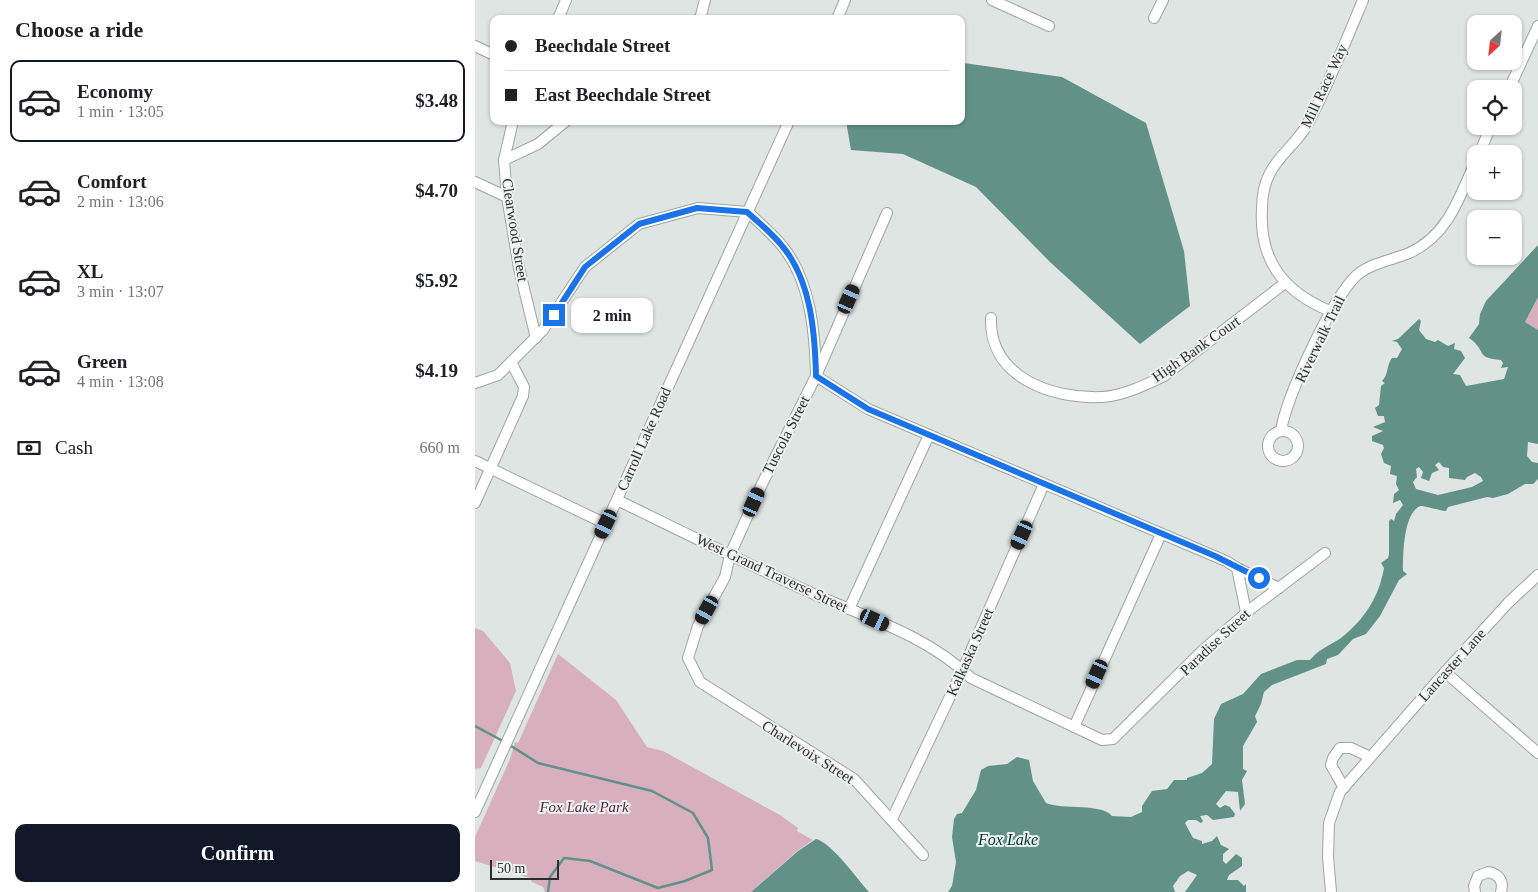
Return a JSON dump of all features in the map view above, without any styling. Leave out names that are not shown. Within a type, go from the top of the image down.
[{"type":"street","points":[[559,15],[566,0]]},
{"type":"street","points":[[701,15],[705,0]]},
{"type":"street","points":[[839,15],[845,0]]},
{"type":"street","points":[[1154,18],[1163,0]]},
{"type":"street","name":"Mill Race Way","points":[[1330,311],[1309,302],[1285,283],[1271,262],[1263,242],[1261,224],[1265,186],[1272,169],[1307,124],[1363,0]]},
{"type":"street","points":[[997,1],[1049,26]]},
{"type":"street","points":[[1513,80],[1538,26]]},
{"type":"street","points":[[475,46],[490,53]]},
{"type":"street","name":"Clearwood Street","points":[[512,125],[504,160],[507,197],[519,268],[536,338]]},
{"type":"street","points":[[504,160],[538,144],[561,125]]},
{"type":"street","name":"Carroll Lake Road","points":[[475,812],[787,125]]},
{"type":"street","name":"Riverwalk Trail","points":[[1281,431],[1285,414],[1330,311],[1345,289],[1363,270],[1419,248],[1438,232],[1453,212],[1467,180]]},
{"type":"street","points":[[475,182],[507,197]]},
{"type":"street","points":[[475,382],[498,375],[543,330],[585,267],[639,224],[697,208],[747,212],[783,246],[794,263],[806,290],[815,347],[816,376],[868,409],[1215,556],[1279,588]]},
{"type":"street","name":"Tuscola Street","points":[[688,658],[698,626],[725,577],[730,555],[762,484],[816,376],[887,213]]},
{"type":"street","name":"High Bank Court","points":[[991,318],[991,334],[997,352],[1005,364],[1019,376],[1035,385],[1059,392],[1103,397],[1143,386],[1164,376],[1285,283]]},
{"type":"street","points":[[475,503],[523,396],[524,387],[511,362]]},
{"type":"street","points":[[849,609],[929,435]]},
{"type":"street","points":[[475,461],[606,524]]},
{"type":"street","name":"Kalkaska Street","points":[[892,819],[963,669],[1044,484]]},
{"type":"street","name":"West Grand Traverse Street","points":[[617,500],[730,555],[916,639],[954,661],[971,678],[1101,740],[1113,739]]},
{"type":"street","points":[[1074,727],[1161,534]]},
{"type":"street","name":"Paradise Street","points":[[1113,739],[1203,650],[1246,612],[1325,554]]},
{"type":"street","points":[[1237,568],[1246,612]]},
{"type":"street","name":"Lancaster Lane","points":[[1331,892],[1328,857],[1329,823],[1336,801],[1344,788],[1445,672],[1508,604],[1538,575]]},
{"type":"street","name":"Charlevoix Street","points":[[688,658],[700,682],[853,779],[892,819],[923,855]]},
{"type":"street","points":[[1445,672],[1538,754]]},
{"type":"street","points":[[1344,788],[1331,765],[1336,752],[1340,748],[1351,748],[1370,757]]},
{"type":"street","points":[[1475,892],[1474,886],[1478,876],[1488,872],[1498,876],[1501,880],[1501,892]]},
{"type":"green space","points":[[1538,297],[1538,330],[1525,322]]},
{"type":"green space","points":[[475,628],[483,631],[510,663],[516,691],[481,768],[475,769]]},
{"type":"green space","name":"Fox Lake Park","points":[[558,654],[616,700],[647,747],[663,751],[780,815],[798,828],[797,831],[813,840],[797,851],[751,892],[545,892],[543,887],[532,882],[530,878],[475,861],[475,837],[510,759],[515,742],[518,743]]},
{"type":"water","points":[[965,63],[1062,77],[1146,123],[1184,251],[1190,306],[1140,344],[1050,262],[976,187],[903,154],[851,150],[847,125],[965,125]]},
{"type":"water","name":"Fox Lake","points":[[1538,245],[1538,297],[1525,322],[1538,330],[1538,444],[1528,442],[1527,456],[1532,462],[1538,463],[1538,479],[1533,484],[1525,484],[1508,494],[1493,498],[1487,497],[1448,507],[1446,511],[1425,506],[1420,506],[1414,510],[1405,536],[1403,571],[1407,574],[1399,580],[1380,616],[1366,634],[1353,639],[1338,655],[1327,659],[1326,664],[1272,685],[1264,692],[1255,716],[1257,722],[1243,746],[1243,769],[1247,771],[1242,780],[1245,804],[1240,811],[1238,792],[1226,791],[1216,804],[1220,808],[1225,805],[1230,807],[1235,814],[1234,817],[1213,820],[1207,815],[1200,816],[1203,821],[1201,823],[1196,820],[1188,820],[1185,823],[1193,838],[1202,841],[1202,844],[1212,841],[1217,836],[1221,845],[1229,849],[1223,854],[1223,861],[1226,864],[1236,854],[1242,858],[1242,866],[1229,875],[1227,880],[1238,880],[1244,886],[1246,884],[1246,892],[1185,892],[1197,875],[1188,871],[1180,876],[1173,886],[1175,892],[948,892],[952,886],[956,862],[952,837],[954,819],[957,814],[962,813],[976,790],[981,770],[988,766],[1007,764],[1017,757],[1029,760],[1033,781],[1046,803],[1100,809],[1112,816],[1131,817],[1142,812],[1142,806],[1152,791],[1167,789],[1174,780],[1187,780],[1187,778],[1202,773],[1212,764],[1214,719],[1221,704],[1243,694],[1261,674],[1297,660],[1310,660],[1357,624],[1374,598],[1382,579],[1384,568],[1381,563],[1388,558],[1389,554],[1389,521],[1391,519],[1394,521],[1396,514],[1403,505],[1400,500],[1393,503],[1394,494],[1399,490],[1396,484],[1397,476],[1390,474],[1391,466],[1384,463],[1381,454],[1384,448],[1383,445],[1372,441],[1372,436],[1383,431],[1373,427],[1385,422],[1384,416],[1378,416],[1375,408],[1379,405],[1381,386],[1385,383],[1382,381],[1386,376],[1392,358],[1397,358],[1402,349],[1397,342],[1392,341],[1398,339],[1419,319],[1421,321],[1419,330],[1426,339],[1435,342],[1438,340],[1448,346],[1455,343],[1454,349],[1461,351],[1465,358],[1453,374],[1460,375],[1466,386],[1504,379],[1508,367],[1501,368],[1503,363],[1501,360],[1484,356],[1469,338],[1479,324],[1480,314],[1486,301],[1519,265],[1522,265],[1522,262]],"holes":[[[1439,462],[1443,467],[1449,468],[1449,478],[1465,480],[1475,473],[1483,481],[1472,487],[1438,495],[1416,489],[1413,482],[1417,477],[1416,469],[1419,467],[1423,472],[1421,478],[1429,481],[1432,473],[1439,470],[1435,465]]]},
{"type":"water","points":[[816,839],[837,854],[869,892],[751,892],[798,851]]},
{"type":"waterway","points":[[475,726],[503,741]]},
{"type":"waterway","points":[[508,744],[538,763],[652,791],[693,813],[708,838],[712,870],[685,881],[658,888],[590,861],[564,858],[550,877],[548,892]]},
{"type":"route","points":[[554,315],[585,267],[639,224],[697,208],[747,212],[783,246],[794,263],[806,290],[815,347],[816,376],[831,387],[868,409],[1227,561],[1259,578]]}]
